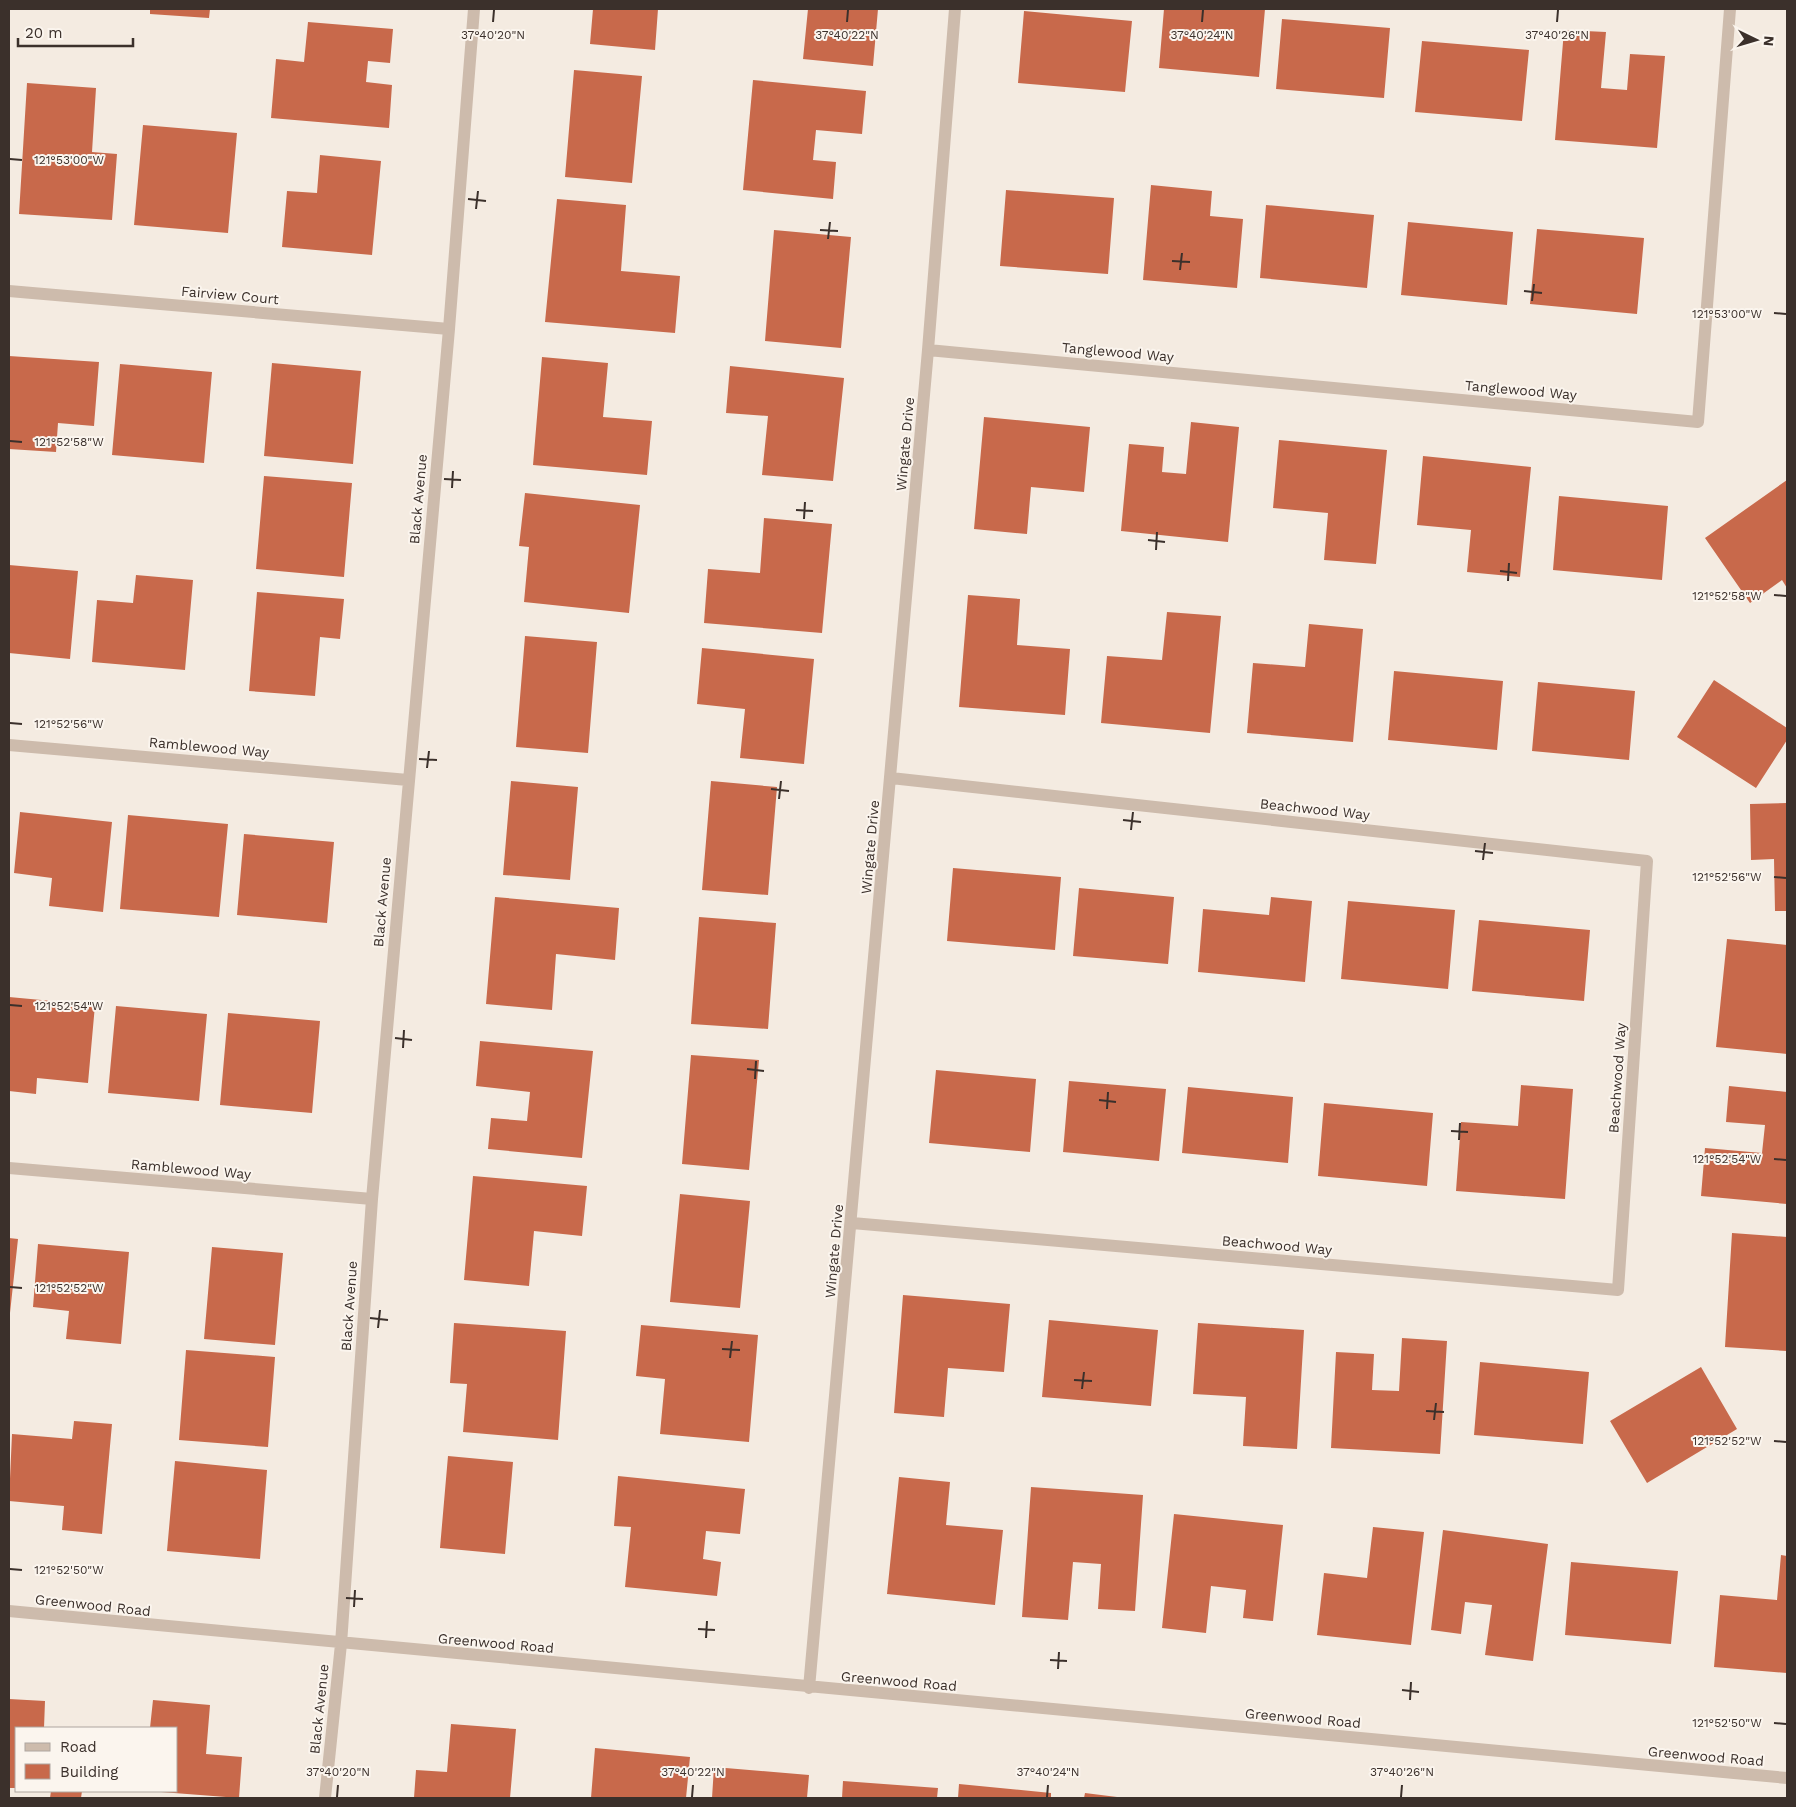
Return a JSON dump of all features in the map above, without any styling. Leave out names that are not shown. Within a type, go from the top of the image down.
[{"type":"street","name":"Black Avenue","points":[[325,1798],[341,1644],[372,1199],[449,330],[474,9]]},
{"type":"street","name":"Wingate Drive","points":[[809,1688],[891,778],[955,9]]},
{"type":"street","name":"Tanglewood Way","points":[[928,350],[1698,422],[1730,9]]},
{"type":"street","name":"Fairview Court","points":[[9,291],[449,330]]},
{"type":"street","name":"Ramblewood Way","points":[[9,745],[408,780]]},
{"type":"street","name":"Beachwood Way","points":[[852,1223],[1618,1290],[1647,861],[891,778]]},
{"type":"street","name":"Ramblewood Way","points":[[9,1168],[372,1199]]},
{"type":"street","name":"Greenwood Road","points":[[9,1611],[809,1688],[1787,1778]]},
{"type":"building","points":[[150,9],[210,9],[209,18],[150,14]]},
{"type":"building","points":[[593,9],[658,9],[655,50],[590,44]]},
{"type":"building","points":[[808,9],[878,9],[873,66],[803,59]]},
{"type":"building","points":[[1164,9],[1265,9],[1259,77],[1159,68]]},
{"type":"building","points":[[1024,11],[1132,21],[1125,92],[1018,83]]},
{"type":"building","points":[[1282,19],[1390,28],[1384,98],[1276,89]]},
{"type":"building","points":[[308,22],[393,29],[390,63],[368,61],[366,82],[392,85],[389,128],[271,118],[276,59],[304,62]]},
{"type":"building","points":[[1564,30],[1606,32],[1601,88],[1627,90],[1630,54],[1665,56],[1657,148],[1555,140]]},
{"type":"building","points":[[1422,41],[1529,50],[1522,121],[1415,112]]},
{"type":"building","points":[[574,70],[642,76],[632,183],[565,177]]},
{"type":"building","points":[[753,80],[866,91],[862,134],[816,130],[813,160],[836,162],[833,199],[743,190]]},
{"type":"building","points":[[27,83],[96,88],[92,152],[117,154],[112,220],[19,214]]},
{"type":"building","points":[[143,125],[237,133],[228,233],[134,225]]},
{"type":"building","points":[[320,155],[381,161],[372,255],[282,247],[287,191],[317,193]]},
{"type":"building","points":[[1151,185],[1212,191],[1210,216],[1243,219],[1237,288],[1143,280]]},
{"type":"building","points":[[1006,190],[1114,198],[1108,274],[1000,266]]},
{"type":"building","points":[[557,199],[626,205],[621,271],[680,276],[675,333],[545,322]]},
{"type":"building","points":[[1266,205],[1374,215],[1367,288],[1260,278]]},
{"type":"building","points":[[1408,222],[1513,232],[1507,305],[1401,295]]},
{"type":"building","points":[[1537,229],[1644,238],[1637,314],[1530,304]]},
{"type":"building","points":[[774,230],[851,237],[841,348],[765,341]]},
{"type":"building","points":[[9,356],[99,362],[94,426],[58,423],[56,452],[9,449]]},
{"type":"building","points":[[542,357],[608,363],[603,417],[652,421],[647,475],[533,465]]},
{"type":"building","points":[[272,363],[361,371],[353,464],[264,456]]},
{"type":"building","points":[[120,364],[212,372],[204,463],[112,455]]},
{"type":"building","points":[[730,366],[844,378],[833,481],[762,475],[768,416],[726,413]]},
{"type":"building","points":[[984,417],[1090,427],[1084,492],[1031,487],[1027,534],[974,529]]},
{"type":"building","points":[[1191,422],[1239,427],[1228,542],[1121,531],[1129,444],[1164,447],[1162,472],[1186,474]]},
{"type":"building","points":[[1279,440],[1387,450],[1376,564],[1324,560],[1328,513],[1273,508]]},
{"type":"building","points":[[1423,456],[1531,467],[1520,577],[1467,572],[1471,530],[1417,525]]},
{"type":"building","points":[[264,476],[352,483],[344,577],[256,569]]},
{"type":"building","points":[[1787,480],[1787,588],[1782,580],[1750,603],[1705,538]]},
{"type":"building","points":[[525,493],[640,505],[629,613],[524,602],[529,547],[519,546]]},
{"type":"building","points":[[1559,496],[1668,506],[1662,580],[1553,570]]},
{"type":"building","points":[[764,518],[832,524],[822,633],[704,623],[708,569],[760,573]]},
{"type":"building","points":[[9,565],[78,571],[70,659],[9,653]]},
{"type":"building","points":[[136,575],[193,580],[185,670],[92,662],[97,600],[133,603]]},
{"type":"building","points":[[257,592],[344,599],[340,639],[320,637],[315,696],[249,691]]},
{"type":"building","points":[[968,595],[1020,599],[1017,645],[1070,649],[1065,715],[959,707]]},
{"type":"building","points":[[1167,612],[1221,616],[1210,733],[1101,723],[1107,656],[1162,660]]},
{"type":"building","points":[[1309,624],[1363,629],[1353,742],[1247,733],[1253,663],[1305,667]]},
{"type":"building","points":[[525,636],[597,642],[588,753],[516,747]]},
{"type":"building","points":[[702,648],[814,659],[804,764],[740,758],[745,709],[697,704]]},
{"type":"building","points":[[1394,671],[1503,681],[1497,750],[1388,740]]},
{"type":"building","points":[[1714,680],[1787,728],[1787,740],[1756,788],[1677,737]]},
{"type":"building","points":[[1538,682],[1635,691],[1629,760],[1532,751]]},
{"type":"building","points":[[511,781],[578,787],[570,880],[503,875]]},
{"type":"building","points":[[711,781],[777,787],[768,895],[702,890]]},
{"type":"building","points":[[1787,803],[1787,911],[1775,911],[1774,859],[1751,860],[1750,804]]},
{"type":"building","points":[[20,812],[112,822],[103,912],[49,906],[52,878],[14,873]]},
{"type":"building","points":[[128,815],[228,824],[219,917],[120,909]]},
{"type":"building","points":[[244,834],[334,842],[327,923],[237,915]]},
{"type":"building","points":[[953,868],[1061,877],[1055,950],[947,941]]},
{"type":"building","points":[[1079,888],[1174,897],[1168,964],[1073,956]]},
{"type":"building","points":[[495,897],[619,908],[615,960],[556,954],[552,1010],[486,1004]]},
{"type":"building","points":[[1271,897],[1312,901],[1305,982],[1198,972],[1203,909],[1269,915]]},
{"type":"building","points":[[1348,901],[1455,910],[1448,989],[1341,979]]},
{"type":"building","points":[[699,917],[776,923],[768,1029],[691,1024]]},
{"type":"building","points":[[1479,920],[1590,930],[1584,1001],[1472,991]]},
{"type":"building","points":[[1727,939],[1787,945],[1787,1054],[1716,1047]]},
{"type":"building","points":[[9,997],[95,1005],[88,1083],[37,1078],[36,1094],[9,1091]]},
{"type":"building","points":[[116,1006],[207,1014],[199,1101],[108,1093]]},
{"type":"building","points":[[228,1013],[320,1021],[312,1113],[220,1105]]},
{"type":"building","points":[[480,1041],[593,1051],[582,1158],[488,1149],[491,1118],[527,1121],[530,1092],[476,1086]]},
{"type":"building","points":[[691,1055],[759,1060],[749,1170],[682,1164]]},
{"type":"building","points":[[936,1070],[1036,1079],[1030,1152],[929,1143]]},
{"type":"building","points":[[1069,1081],[1166,1089],[1159,1161],[1063,1152]]},
{"type":"building","points":[[1521,1085],[1573,1089],[1565,1199],[1456,1191],[1461,1122],[1518,1126]]},
{"type":"building","points":[[1729,1086],[1787,1092],[1787,1204],[1701,1196],[1705,1148],[1762,1153],[1765,1125],[1726,1122]]},
{"type":"building","points":[[1188,1087],[1293,1097],[1288,1163],[1182,1153]]},
{"type":"building","points":[[1324,1103],[1433,1113],[1427,1186],[1318,1176]]},
{"type":"building","points":[[473,1176],[587,1186],[582,1236],[534,1231],[529,1286],[464,1280]]},
{"type":"building","points":[[680,1194],[750,1201],[740,1308],[670,1302]]},
{"type":"building","points":[[1732,1233],[1787,1237],[1787,1351],[1725,1347]]},
{"type":"building","points":[[9,1238],[18,1239],[10,1313],[9,1313]]},
{"type":"building","points":[[38,1244],[129,1252],[121,1344],[66,1339],[69,1311],[33,1307]]},
{"type":"building","points":[[212,1247],[283,1253],[275,1345],[204,1339]]},
{"type":"building","points":[[903,1295],[1010,1304],[1004,1372],[948,1368],[944,1417],[894,1413]]},
{"type":"building","points":[[1049,1320],[1158,1330],[1151,1406],[1042,1397]]},
{"type":"building","points":[[454,1323],[566,1331],[558,1440],[463,1432],[467,1384],[450,1383]]},
{"type":"building","points":[[1198,1323],[1304,1330],[1297,1449],[1243,1446],[1246,1397],[1193,1394]]},
{"type":"building","points":[[641,1325],[758,1335],[749,1442],[660,1434],[665,1379],[636,1376]]},
{"type":"building","points":[[1402,1338],[1447,1341],[1440,1454],[1331,1448],[1336,1352],[1374,1354],[1372,1390],[1399,1391]]},
{"type":"building","points":[[186,1350],[275,1357],[268,1447],[179,1440]]},
{"type":"building","points":[[1480,1362],[1589,1372],[1583,1444],[1474,1435]]},
{"type":"building","points":[[1701,1367],[1737,1429],[1647,1483],[1610,1421]]},
{"type":"building","points":[[74,1421],[112,1424],[102,1534],[62,1530],[64,1506],[9,1501],[12,1434],[72,1439]]},
{"type":"building","points":[[448,1456],[513,1462],[505,1554],[440,1548]]},
{"type":"building","points":[[175,1461],[267,1470],[260,1559],[167,1551]]},
{"type":"building","points":[[618,1476],[745,1489],[740,1534],[706,1531],[703,1559],[721,1562],[717,1596],[625,1587],[631,1527],[614,1526]]},
{"type":"building","points":[[899,1477],[950,1482],[946,1525],[1003,1530],[995,1605],[887,1594]]},
{"type":"building","points":[[1031,1487],[1143,1495],[1135,1611],[1098,1609],[1101,1564],[1073,1562],[1068,1620],[1022,1617]]},
{"type":"building","points":[[1174,1514],[1283,1525],[1273,1621],[1243,1618],[1246,1590],[1211,1586],[1206,1633],[1162,1628]]},
{"type":"building","points":[[1373,1527],[1424,1532],[1411,1645],[1317,1635],[1324,1573],[1367,1578]]},
{"type":"building","points":[[1443,1530],[1548,1544],[1533,1661],[1485,1655],[1492,1605],[1465,1602],[1461,1634],[1431,1630]]},
{"type":"building","points":[[1781,1555],[1787,1556],[1787,1673],[1714,1667],[1720,1595],[1777,1600]]},
{"type":"building","points":[[1571,1562],[1678,1571],[1671,1644],[1565,1635]]},
{"type":"building","points":[[9,1699],[45,1701],[44,1727],[15,1727],[15,1788],[9,1788]]},
{"type":"building","points":[[153,1700],[210,1705],[206,1754],[242,1757],[239,1798],[161,1792],[178,1792],[178,1727],[150,1727]]},
{"type":"building","points":[[451,1724],[516,1729],[510,1798],[414,1798],[416,1770],[447,1772]]},
{"type":"building","points":[[595,1748],[690,1757],[686,1798],[591,1798]]},
{"type":"building","points":[[714,1767],[809,1775],[807,1798],[712,1798]]},
{"type":"building","points":[[843,1781],[938,1788],[937,1798],[842,1798]]},
{"type":"building","points":[[959,1784],[1051,1793],[1051,1798],[958,1798]]},
{"type":"building","points":[[51,1792],[82,1792],[81,1798],[50,1798]]},
{"type":"building","points":[[1085,1793],[1117,1797],[1117,1798],[1084,1798]]}]
